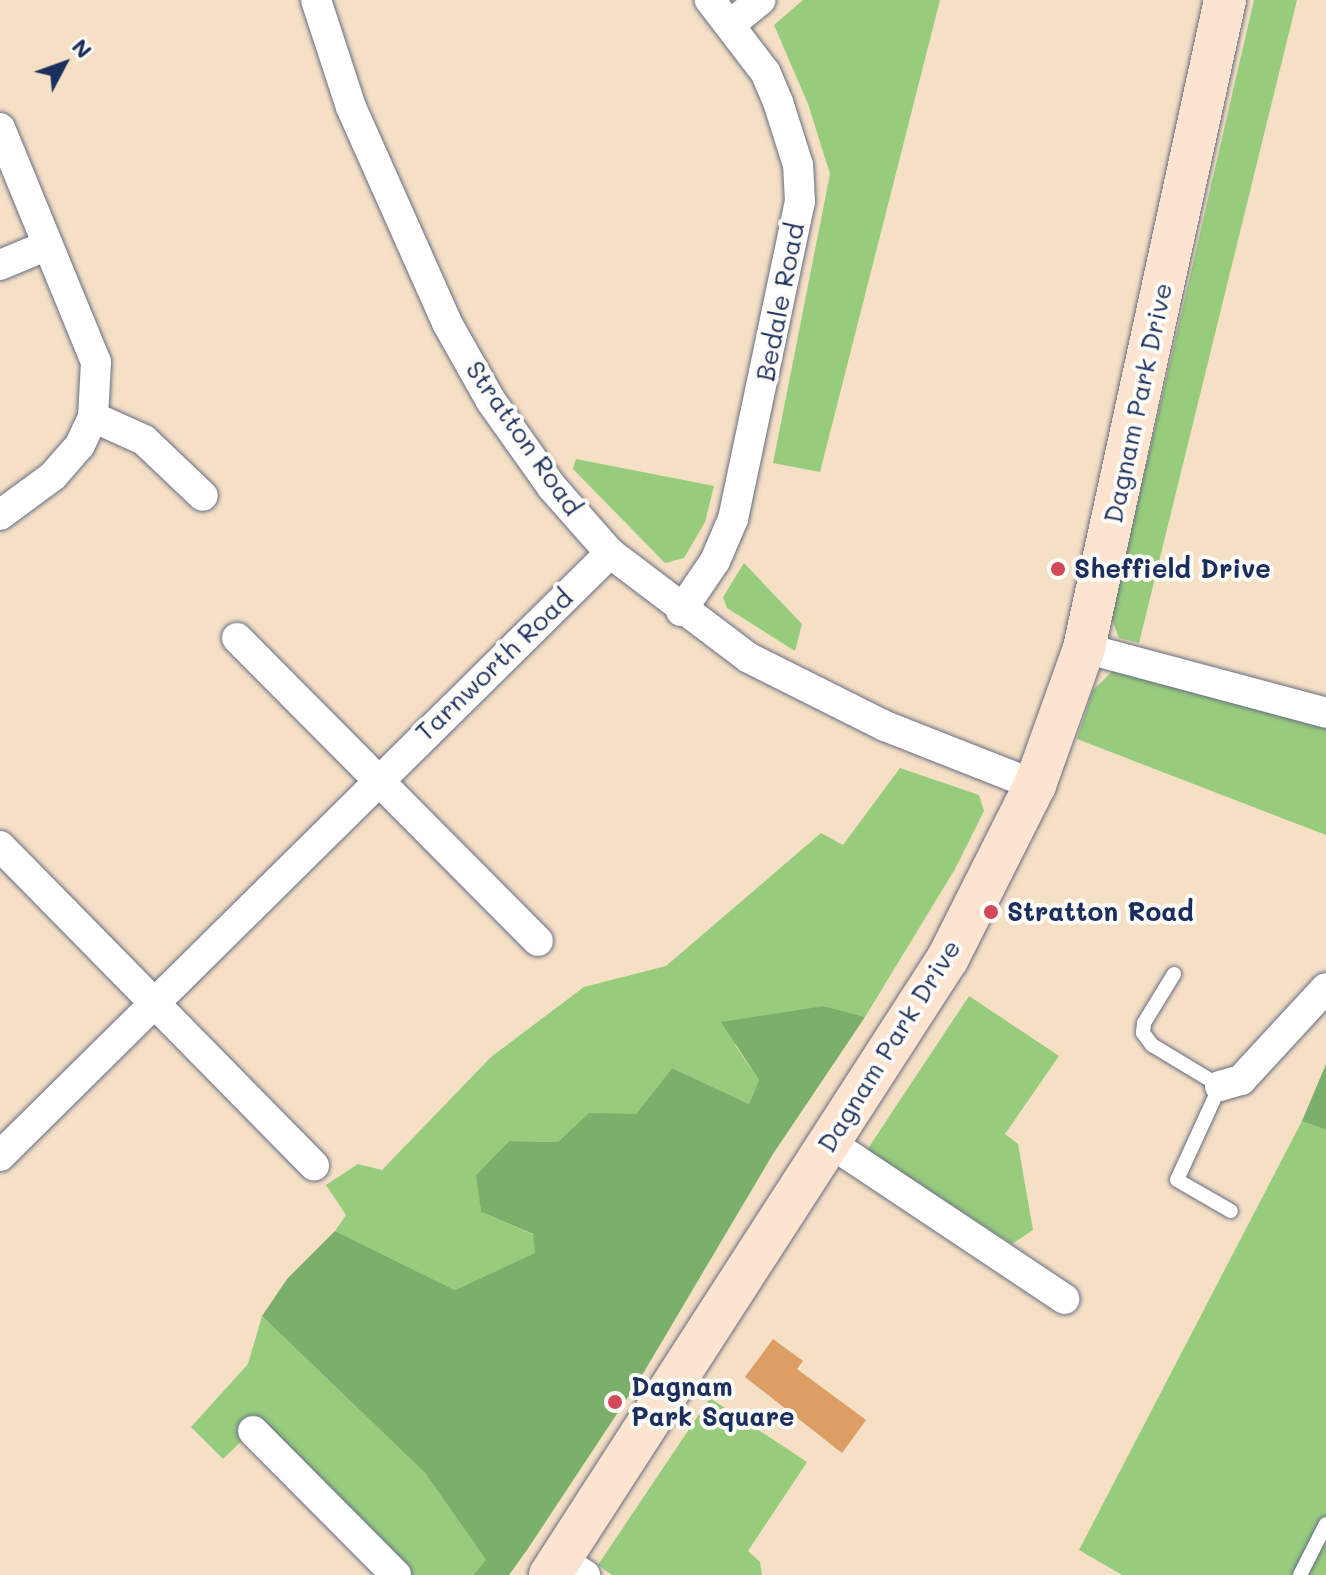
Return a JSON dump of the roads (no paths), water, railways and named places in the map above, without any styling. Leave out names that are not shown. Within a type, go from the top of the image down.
[{"type":"street","name":"Stratton Road","points":[[316,0],[351,107],[447,323],[491,401],[552,487],[610,553],[681,611],[749,658],[816,694],[1035,785]]},
{"type":"street","name":"Bedale Road","points":[[681,611],[715,561],[733,519],[800,202],[790,128],[765,72],[710,0]]},
{"type":"street","points":[[731,24],[761,0]]},
{"type":"street","name":"Dagnam Park Drive","points":[[565,1570],[829,1142],[948,958],[1035,785],[1084,648],[1225,0]]},
{"type":"street","points":[[0,128],[96,362],[93,417],[68,462],[0,515]]},
{"type":"street","points":[[0,265],[48,245]]},
{"type":"street","points":[[93,417],[144,440],[203,496]]},
{"type":"street","name":"Tarnworth Road","points":[[0,1156],[377,777],[610,553]]},
{"type":"street","points":[[237,638],[538,941]]},
{"type":"street","points":[[1084,648],[1326,713]]},
{"type":"street","points":[[0,846],[156,1001],[314,1165]]},
{"type":"street","points":[[1220,1086],[1241,1080],[1326,988]]},
{"type":"street","points":[[829,1142],[1064,1299]]},
{"type":"street","points":[[253,1431],[396,1575]]},
{"type":"lane","points":[[1174,974],[1144,1023],[1143,1033],[1152,1045],[1220,1086],[1177,1180],[1231,1211]]},
{"type":"lane","points":[[1300,1575],[1326,1524]]},
{"type":"place","name":"Sheffield Drive","points":[[1058,569]]},
{"type":"place","name":"Stratton Road","points":[[991,912]]},
{"type":"place","name":"Dagnam Park Square","points":[[615,1402]]}]
